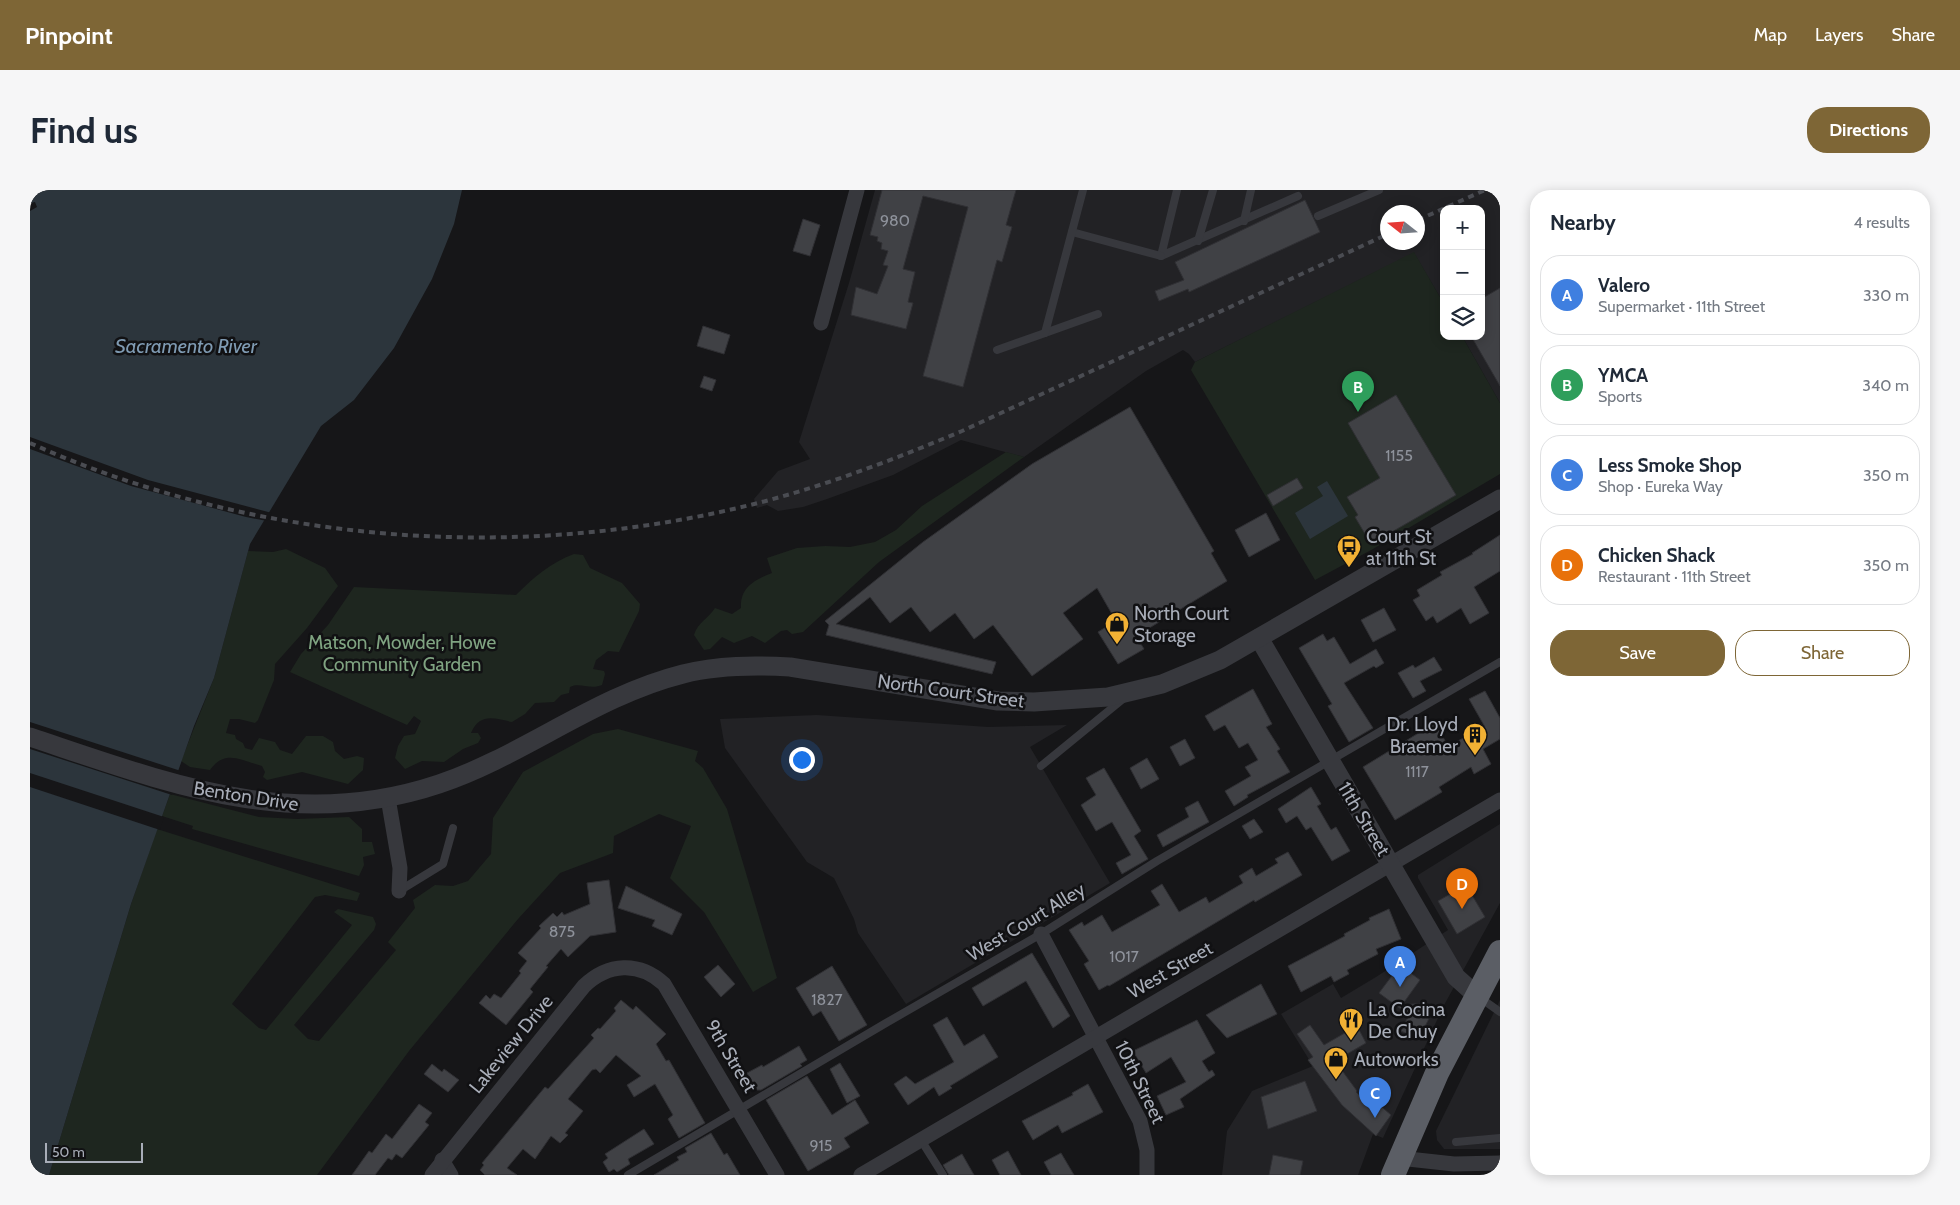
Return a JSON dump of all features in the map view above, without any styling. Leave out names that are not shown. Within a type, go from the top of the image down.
[{"type":"highway","points":[[1396,1166],[1437,1073],[1500,952]]},
{"type":"street","points":[[821,323],[858,190]]},
{"type":"street","name":"North Court Street","points":[[684,674],[746,666],[790,667],[974,698],[1034,702],[1080,700],[1132,691],[1162,684],[1200,669],[1259,638],[1500,499]]},
{"type":"street","name":"11th Street","points":[[1259,638],[1456,977],[1476,995]]},
{"type":"street","name":"Benton Drive","points":[[30,736],[172,783],[215,794],[261,802],[305,805],[348,803],[388,798],[433,786],[476,769],[611,701],[684,674]]},
{"type":"street","points":[[388,798],[400,868],[399,891]]},
{"type":"street","name":"West Street","points":[[861,1175],[1500,800]]},
{"type":"street","name":"10th Street","points":[[1041,934],[1134,1109],[1145,1136],[1148,1160],[1147,1175]]},
{"type":"street","name":"Lakeview Drive","points":[[432,1175],[442,1160],[592,978],[614,967],[638,969]]},
{"type":"street","name":"9th Street","points":[[638,969],[654,975],[664,984],[777,1175]]},
{"type":"street","points":[[442,1160],[451,1175]]},
{"type":"street","points":[[1396,1166],[1500,1163]]},
{"type":"lane","points":[[1045,333],[1083,190]]},
{"type":"lane","points":[[1161,256],[1177,190]]},
{"type":"lane","points":[[1198,241],[1213,190]]},
{"type":"lane","points":[[1244,221],[1251,190]]},
{"type":"lane","points":[[1318,216],[1379,190]]},
{"type":"lane","points":[[1072,232],[1161,256],[1298,196]]},
{"type":"lane","points":[[997,350],[1098,314]]},
{"type":"lane","name":"West Court Alley","points":[[628,1175],[1041,934],[1157,861],[1500,662]]},
{"type":"lane","points":[[1041,766],[1132,691]]},
{"type":"lane","points":[[399,891],[443,864],[453,828]]},
{"type":"lane","points":[[1476,995],[1500,1012]]},
{"type":"lane","points":[[1456,1142],[1500,1138]]},
{"type":"lane","points":[[921,1140],[943,1175]]},
{"type":"shaded area","points":[[875,190],[1500,190],[1500,403],[1464,340],[1485,340],[1485,205],[1440,205],[1440,297],[1414,253],[1195,362],[1183,350],[1146,371],[1024,457],[961,440],[893,475],[803,507],[778,511],[767,505],[757,508],[754,499],[778,471],[810,459],[799,442],[849,283]]},
{"type":"shaded area","points":[[817,715],[988,727],[1067,725],[1030,747],[1110,883],[906,1004],[858,933],[854,919],[834,878],[807,862],[725,748],[720,719]]},
{"type":"shaded area","points":[[1500,824],[1500,903],[1443,1007],[1383,1138],[1373,1134],[1358,1175],[1222,1175],[1227,1131],[1252,1091],[1313,1066],[1281,1014],[1333,984],[1341,998],[1448,930],[1418,875]]},
{"type":"shaded area","points":[[1500,1000],[1500,1149],[1444,1149],[1437,1140],[1436,1131]]},
{"type":"green space","points":[[1414,252],[1440,297],[1440,340],[1464,340],[1500,403],[1500,474],[1373,549],[1315,580],[1191,370],[1195,362]]},
{"type":"green space","points":[[1006,452],[1024,457],[879,562],[803,632],[792,634],[787,630],[781,631],[765,643],[752,636],[734,643],[722,637],[710,649],[704,650],[694,635],[698,627],[715,608],[732,614],[741,608],[743,595],[749,586],[772,573],[767,558],[797,548],[850,547],[875,542],[896,530],[922,506]]},
{"type":"green space","points":[[286,549],[325,568],[338,586],[307,628],[275,664],[274,680],[258,720],[255,723],[230,719],[226,733],[235,735],[236,739],[243,743],[245,748],[252,750],[259,738],[275,742],[280,750],[292,754],[306,736],[323,736],[333,742],[335,751],[344,759],[357,756],[364,758],[363,770],[348,784],[302,772],[267,780],[263,777],[265,772],[262,766],[233,758],[221,760],[210,770],[190,767],[181,761],[214,678],[248,551],[273,552]]},
{"type":"green space","name":"Matson, Mowder, Howe Community Garden","points":[[574,554],[583,555],[590,568],[622,583],[640,604],[639,611],[619,652],[608,651],[596,660],[593,669],[604,671],[605,674],[602,685],[570,687],[569,693],[561,695],[554,702],[535,703],[525,714],[512,722],[493,718],[483,720],[479,722],[471,733],[478,733],[481,738],[478,743],[463,749],[444,762],[422,761],[405,769],[395,758],[398,746],[404,736],[415,734],[421,721],[414,716],[407,725],[290,672],[301,654],[328,625],[354,587],[516,595],[543,571]]},
{"type":"green space","points":[[618,729],[698,751],[695,761],[703,768],[727,809],[777,978],[753,992],[704,912],[670,878],[691,826],[659,814],[614,836],[613,853],[560,873],[518,919],[409,1051],[317,1175],[49,1175],[131,904],[157,829],[360,893],[357,901],[325,895],[315,897],[232,1004],[259,1028],[266,1030],[352,925],[334,912],[338,909],[373,917],[376,924],[374,930],[294,1025],[308,1039],[319,1041],[396,950],[388,942],[415,908],[413,900],[435,885],[453,886],[468,881],[491,854],[493,818],[523,772],[593,734]]},
{"type":"green space","points":[[170,794],[259,817],[297,819],[349,817],[362,829],[362,842],[372,842],[375,854],[363,857],[364,865],[359,876],[192,829],[193,826],[162,816]]},
{"type":"water","name":"Sacramento River","points":[[30,190],[462,190],[454,224],[432,279],[394,348],[354,400],[321,426],[250,544],[214,678],[194,726],[131,904],[49,1175],[30,1175],[30,211],[37,207],[35,202],[31,203]]},
{"type":"water","points":[[1327,481],[1348,516],[1310,539],[1295,513],[1323,496],[1317,487]]},
{"type":"pier","points":[[30,437],[148,480],[272,513],[267,521],[246,517],[131,486],[30,449]]},
{"type":"pier","points":[[30,722],[181,771],[172,795],[30,749]]},
{"type":"pier","points":[[30,773],[164,817],[160,830],[30,787]]},
{"type":"building","points":[[882,190],[1016,190],[1006,225],[1012,227],[1002,262],[997,260],[963,387],[923,376],[968,207],[923,196],[903,269],[915,272],[908,302],[913,303],[906,329],[851,315],[856,287],[877,294],[888,266],[883,265],[888,251],[881,249],[882,243],[877,241],[878,237],[870,235]]},
{"type":"building","points":[[1305,200],[1320,232],[1189,292],[1188,289],[1159,301],[1155,291],[1184,280],[1175,262]]},
{"type":"building","points":[[803,219],[820,225],[810,256],[793,251]]},
{"type":"building","points":[[1500,288],[1500,386],[1473,340],[1485,340],[1485,297]]},
{"type":"building","points":[[703,326],[730,335],[724,354],[697,346]]},
{"type":"building","points":[[704,376],[716,380],[712,391],[700,387]]},
{"type":"building","points":[[1396,395],[1456,495],[1371,544],[1355,517],[1358,515],[1347,497],[1380,478],[1348,423]]},
{"type":"building","points":[[1130,407],[1214,551],[1211,553],[1227,581],[1136,636],[1144,649],[1118,664],[1098,632],[1116,621],[1097,588],[1063,613],[1083,639],[1032,676],[993,625],[974,639],[955,613],[930,632],[911,607],[890,623],[870,597],[836,624],[996,662],[992,674],[826,635],[829,625],[825,621],[923,542],[1032,464]]},
{"type":"building","points":[[1297,478],[1303,488],[1273,506],[1267,495]]},
{"type":"building","points":[[1266,513],[1280,540],[1249,557],[1235,530]]},
{"type":"building","points":[[1500,535],[1500,571],[1474,587],[1489,613],[1470,624],[1461,608],[1437,623],[1433,616],[1426,621],[1413,600],[1420,596],[1417,590],[1442,575],[1440,572],[1473,554]]},
{"type":"building","points":[[1384,608],[1396,630],[1373,642],[1361,620]]},
{"type":"building","points":[[1323,634],[1327,641],[1334,637],[1350,664],[1376,649],[1384,663],[1376,668],[1374,666],[1344,683],[1373,728],[1349,742],[1328,706],[1332,704],[1299,648]]},
{"type":"building","points":[[1434,657],[1442,670],[1420,681],[1426,691],[1413,698],[1398,673],[1413,665],[1415,668]]},
{"type":"building","points":[[1253,689],[1272,724],[1266,727],[1280,749],[1277,751],[1290,772],[1247,795],[1248,797],[1234,806],[1225,791],[1251,776],[1245,767],[1258,760],[1248,743],[1239,748],[1225,725],[1214,731],[1205,716]]},
{"type":"building","points":[[1485,691],[1500,718],[1500,739],[1483,749],[1491,764],[1474,774],[1471,767],[1439,787],[1442,792],[1395,820],[1363,767],[1435,723],[1448,746],[1485,727],[1469,699]]},
{"type":"building","points":[[1185,739],[1195,758],[1180,766],[1170,747]]},
{"type":"building","points":[[1147,758],[1159,779],[1141,789],[1130,768]]},
{"type":"building","points":[[1104,768],[1141,831],[1134,836],[1148,859],[1122,874],[1116,863],[1131,855],[1112,822],[1096,831],[1081,805],[1096,795],[1086,778]]},
{"type":"building","points":[[1311,787],[1321,804],[1317,806],[1331,830],[1336,827],[1350,851],[1332,861],[1311,827],[1306,830],[1297,816],[1286,823],[1278,809]]},
{"type":"building","points":[[1198,801],[1209,822],[1163,847],[1157,835],[1189,817],[1185,808]]},
{"type":"building","points":[[1254,819],[1263,832],[1250,839],[1242,826]]},
{"type":"building","points":[[1288,852],[1302,875],[1255,902],[1254,900],[1109,986],[1099,990],[1084,964],[1089,961],[1069,930],[1082,922],[1084,926],[1102,915],[1112,932],[1160,905],[1151,891],[1162,884],[1179,912],[1206,897],[1209,903],[1243,883],[1239,876],[1252,868],[1256,876],[1278,863],[1275,859]]},
{"type":"building","points":[[609,880],[616,932],[590,936],[568,957],[561,949],[530,989],[533,992],[506,1025],[479,1003],[486,995],[490,999],[494,994],[501,998],[521,973],[519,971],[527,961],[518,953],[541,928],[539,926],[553,913],[557,917],[562,912],[564,915],[590,904],[587,883]]},
{"type":"building","points":[[1466,885],[1485,917],[1457,934],[1438,901]]},
{"type":"building","points":[[626,886],[682,914],[672,935],[652,926],[655,920],[618,908]]},
{"type":"building","points":[[1389,909],[1401,939],[1376,949],[1378,954],[1347,970],[1349,974],[1334,982],[1331,976],[1301,992],[1288,966],[1345,936],[1344,934],[1370,920],[1369,918]]},
{"type":"building","points":[[1032,953],[1070,1016],[1053,1028],[1026,981],[983,1006],[972,988]]},
{"type":"building","points":[[718,965],[735,984],[721,997],[704,977]]},
{"type":"building","points":[[1400,965],[1420,980],[1402,1005],[1425,1003],[1434,1008],[1421,1035],[1410,1035],[1401,1031],[1409,1015],[1379,993]]},
{"type":"building","points":[[832,966],[867,1025],[839,1041],[821,1011],[813,1016],[796,988]]},
{"type":"building","points":[[1261,984],[1277,1014],[1227,1038],[1206,1015]]},
{"type":"building","points":[[621,1000],[633,1010],[636,1006],[666,1034],[656,1044],[666,1061],[669,1060],[705,1123],[679,1138],[668,1119],[673,1115],[655,1084],[634,1097],[627,1085],[641,1076],[616,1055],[600,1073],[596,1069],[592,1070],[568,1099],[583,1111],[565,1133],[568,1135],[560,1143],[551,1136],[535,1159],[523,1149],[507,1168],[517,1175],[485,1175],[480,1170],[484,1165],[482,1163],[545,1087],[548,1089],[594,1038],[591,1035],[598,1028],[600,1029],[616,1011],[614,1008]]},
{"type":"building","points":[[947,1017],[964,1046],[984,1034],[998,1057],[950,1086],[952,1088],[939,1096],[934,1087],[908,1105],[894,1084],[906,1076],[915,1084],[954,1062],[933,1025]]},
{"type":"building","points":[[1197,1020],[1215,1053],[1202,1061],[1209,1072],[1212,1070],[1215,1075],[1180,1099],[1184,1107],[1166,1115],[1157,1096],[1186,1082],[1171,1057],[1146,1073],[1133,1051]]},
{"type":"building","points":[[1310,1025],[1324,1045],[1357,1026],[1366,1043],[1335,1061],[1356,1092],[1372,1107],[1376,1102],[1391,1115],[1376,1136],[1342,1105],[1308,1060],[1313,1057],[1297,1034]]},
{"type":"building","points":[[799,1046],[807,1060],[800,1064],[802,1066],[761,1090],[757,1090],[747,1073],[762,1065],[763,1067]]},
{"type":"building","points":[[840,1063],[860,1096],[847,1103],[830,1069]]},
{"type":"building","points":[[432,1064],[442,1072],[444,1069],[459,1080],[448,1092],[424,1074]]},
{"type":"building","points":[[807,1076],[832,1115],[855,1100],[869,1123],[844,1138],[850,1147],[808,1171],[766,1100]]},
{"type":"building","points":[[1305,1081],[1317,1111],[1268,1129],[1261,1097]]},
{"type":"building","points":[[1088,1084],[1103,1112],[1062,1133],[1058,1125],[1033,1140],[1022,1121],[1073,1095],[1072,1093]]},
{"type":"building","points":[[419,1104],[432,1113],[425,1122],[429,1125],[402,1158],[396,1154],[392,1160],[388,1158],[375,1175],[352,1175],[369,1151],[372,1153],[386,1134],[392,1139]]},
{"type":"building","points":[[644,1129],[654,1144],[628,1159],[630,1164],[617,1172],[614,1169],[609,1172],[603,1162],[608,1158],[605,1154]]},
{"type":"building","points":[[711,1133],[724,1155],[727,1153],[740,1175],[654,1175],[679,1160],[677,1157],[687,1152],[685,1148]]},
{"type":"building","points":[[1008,1151],[1021,1175],[1000,1175],[992,1160]]},
{"type":"building","points":[[1061,1153],[1074,1175],[1051,1175],[1044,1162]]},
{"type":"building","points":[[962,1154],[974,1175],[949,1175],[943,1165]]},
{"type":"building","points":[[1273,1155],[1303,1161],[1300,1175],[1269,1175]]},
{"type":"railway","points":[[1425,217],[1485,190]]},
{"type":"railway","points":[[30,443],[116,477],[205,504],[296,522],[389,534],[482,537],[575,534],[667,522],[784,496],[836,480],[912,452],[962,431],[1380,238]]},
{"type":"place","name":"YMCA","points":[[1358,412]]},
{"type":"place","name":"Court St at 11th St","points":[[1349,568]]},
{"type":"place","name":"North Court Storage","points":[[1117,645]]},
{"type":"place","name":"Dr. Lloyd Braemer","points":[[1475,756]]},
{"type":"place","name":"Chicken Shack","points":[[1462,909]]},
{"type":"place","name":"Valero","points":[[1400,987]]},
{"type":"place","name":"La Cocina De Chuy","points":[[1351,1041]]},
{"type":"place","name":"Autoworks","points":[[1336,1080]]},
{"type":"place","name":"Less Smoke Shop","points":[[1375,1118]]}]
